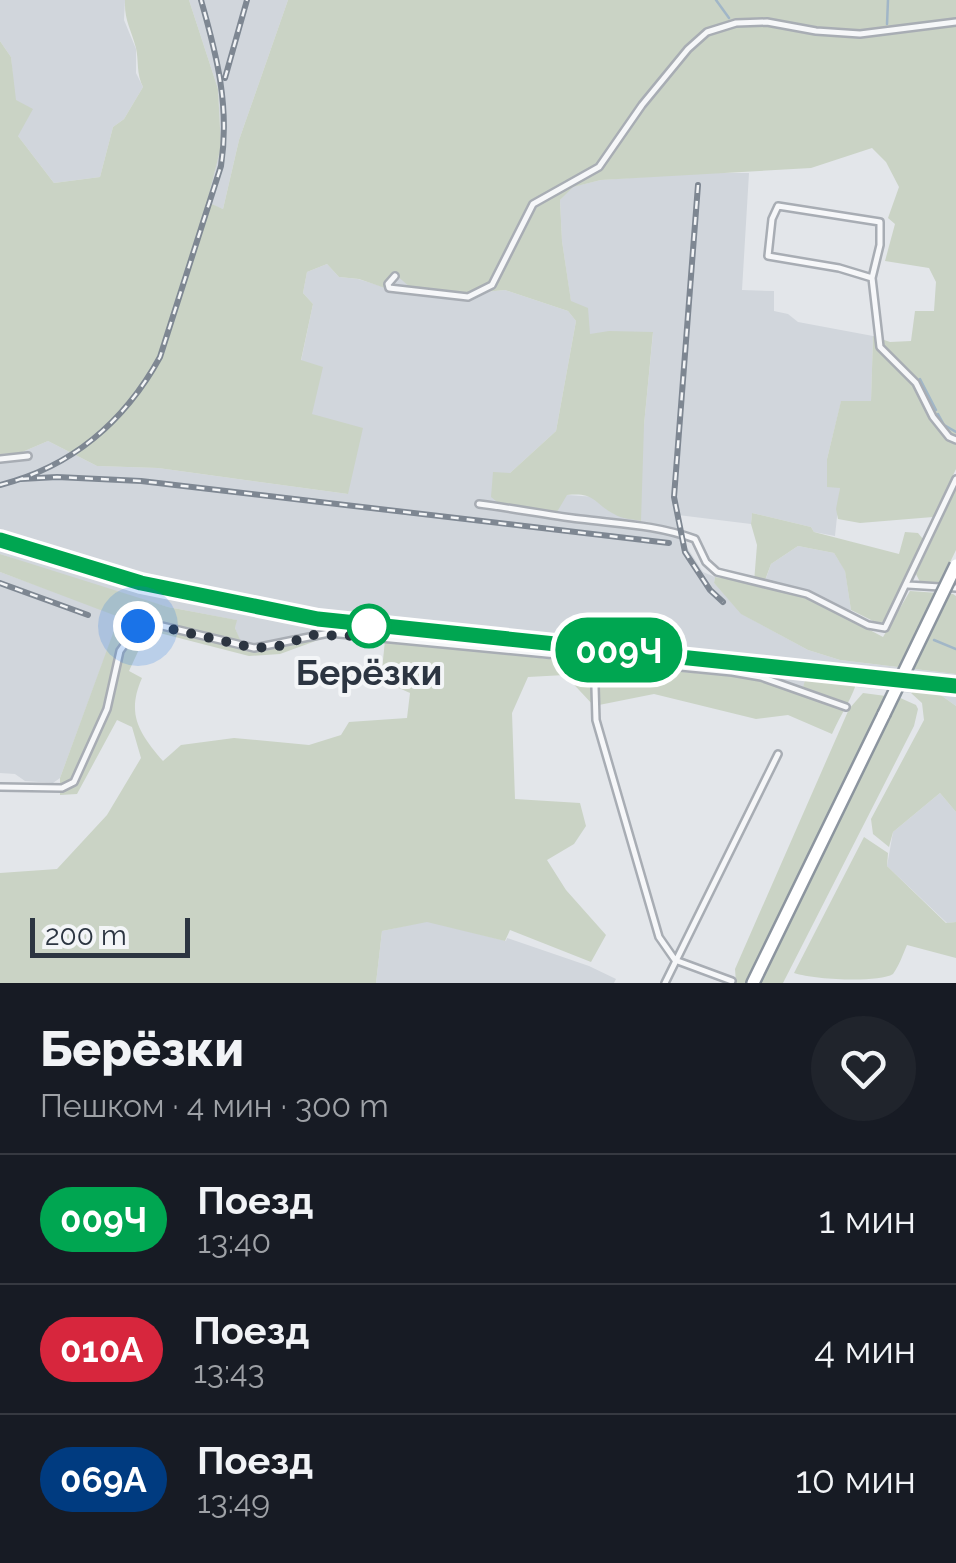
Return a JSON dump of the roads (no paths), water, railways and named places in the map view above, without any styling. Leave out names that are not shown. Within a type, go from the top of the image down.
[{"type":"highway","points":[[753,983],[956,565]]},
{"type":"street","points":[[395,276],[389,288],[468,297],[492,285],[533,204],[599,167],[642,105],[707,32],[736,23],[767,22],[860,34],[956,22]]},
{"type":"street","points":[[872,278],[768,256],[772,218],[778,206],[880,222],[880,245],[872,278],[880,347],[916,383],[933,417],[956,440]]},
{"type":"street","points":[[0,459],[28,456]]},
{"type":"street","points":[[479,504],[602,522],[647,524],[675,531],[695,539],[706,562],[717,572],[807,594],[860,621],[885,628],[956,479]]},
{"type":"street","points":[[908,585],[956,588]]},
{"type":"street","points":[[0,787],[62,788],[74,782],[106,708],[120,651],[138,626],[158,626],[254,648],[329,633],[754,676],[846,707]]},
{"type":"street","points":[[603,661],[595,687],[596,720],[659,937],[675,960],[732,981]]},
{"type":"street","points":[[665,983],[778,754]]},
{"type":"waterway","points":[[716,0],[729,18]]},
{"type":"waterway","points":[[887,24],[888,0]]},
{"type":"waterway","points":[[920,379],[936,410]]},
{"type":"waterway","points":[[938,414],[944,425],[956,432]]},
{"type":"waterway","points":[[934,640],[956,649]]},
{"type":"railway","points":[[0,485],[50,466],[94,438],[130,401],[160,357],[221,166],[223,102],[201,0]]},
{"type":"railway","points":[[225,78],[247,0]]},
{"type":"railway","points":[[698,185],[674,497],[685,552],[710,590],[723,602]]},
{"type":"railway","points":[[21,479],[141,481],[669,543]]},
{"type":"railway","points":[[0,540],[141,583],[318,619],[956,686]]},
{"type":"railway","points":[[0,583],[88,615]]},
{"type":"train","name":"009Ч","points":[[0,540],[141,583],[318,619],[956,686]]},
{"type":"place","name":"Берёзки","points":[[369,626]]}]
